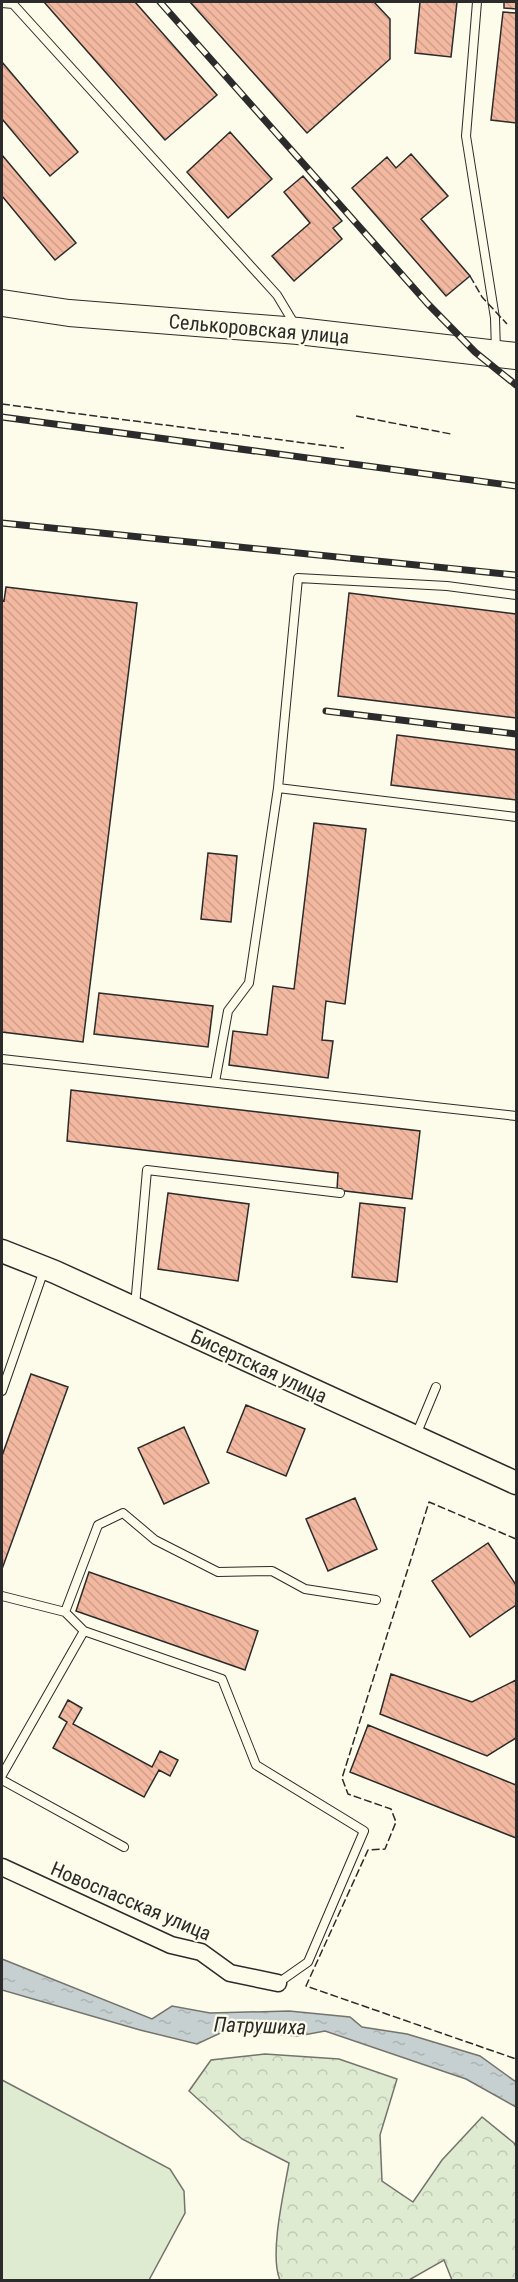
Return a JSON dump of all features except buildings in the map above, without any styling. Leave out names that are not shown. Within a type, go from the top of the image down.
[{"type":"main road","name":"Селькоровская улица","points":[[2,303],[69,313],[298,331],[506,354]]},
{"type":"main road","name":"Бисертская улица","points":[[2,1251],[45,1268],[516,1483]]},
{"type":"street","name":"Новоспасская улица","points":[[2,1867],[171,1945],[201,1952],[230,1973],[278,1983]]},
{"type":"lane","points":[[477,2],[466,136],[495,318],[506,354]]},
{"type":"lane","points":[[2,3],[13,4],[261,278],[276,295],[298,331]]},
{"type":"lane","points":[[215,1082],[228,1011],[249,983],[278,788],[298,578],[447,586],[516,595]]},
{"type":"lane","points":[[278,788],[516,817]]},
{"type":"lane","points":[[2,1059],[516,1116]]},
{"type":"lane","points":[[135,1310],[147,1170],[340,1193]]},
{"type":"lane","points":[[2,1391],[45,1268]]},
{"type":"lane","points":[[415,1438],[436,1387]]},
{"type":"lane","points":[[65,1612],[98,1525],[123,1513],[155,1540],[218,1572],[272,1571],[305,1588],[376,1600]]},
{"type":"lane","points":[[2,1596],[65,1612],[84,1631],[222,1679],[256,1765],[364,1831],[308,1962],[278,1983]]},
{"type":"lane","points":[[2,1775],[84,1631]]},
{"type":"lane","points":[[2,1780],[124,1847]]},
{"type":"green space","points":[[265,2054],[339,2059],[397,2079],[380,2135],[382,2181],[413,2202],[442,2160],[482,2117],[514,2143],[516,2147],[516,2280],[452,2280],[444,2260],[409,2280],[280,2280],[277,2269],[277,2240],[289,2163],[242,2139],[189,2091],[211,2060]]},
{"type":"green space","points":[[2,2080],[170,2169],[184,2191],[185,2213],[149,2280],[2,2280]]},
{"type":"water","name":"Патрушиха","points":[[2,1959],[152,2019],[172,2006],[210,2013],[289,2011],[350,2017],[362,2027],[407,2034],[480,2056],[516,2082],[516,2107],[466,2079],[325,2031],[298,2036],[227,2030],[197,2044],[140,2030],[2,1990]]},
{"type":"railway","points":[[160,2],[427,303],[475,352],[516,385]]},
{"type":"railway","points":[[2,417],[516,486]]},
{"type":"railway","points":[[2,523],[516,575]]},
{"type":"railway","points":[[326,711],[516,734]]},
{"type":"fence","points":[[470,276],[482,297],[507,324]]},
{"type":"fence","points":[[2,404],[344,448]]},
{"type":"fence","points":[[356,416],[451,434]]},
{"type":"fence","points":[[516,1539],[429,1502],[342,1778],[348,1794],[391,1809],[396,1822],[385,1849],[368,1850],[306,1986],[516,2059]]}]
